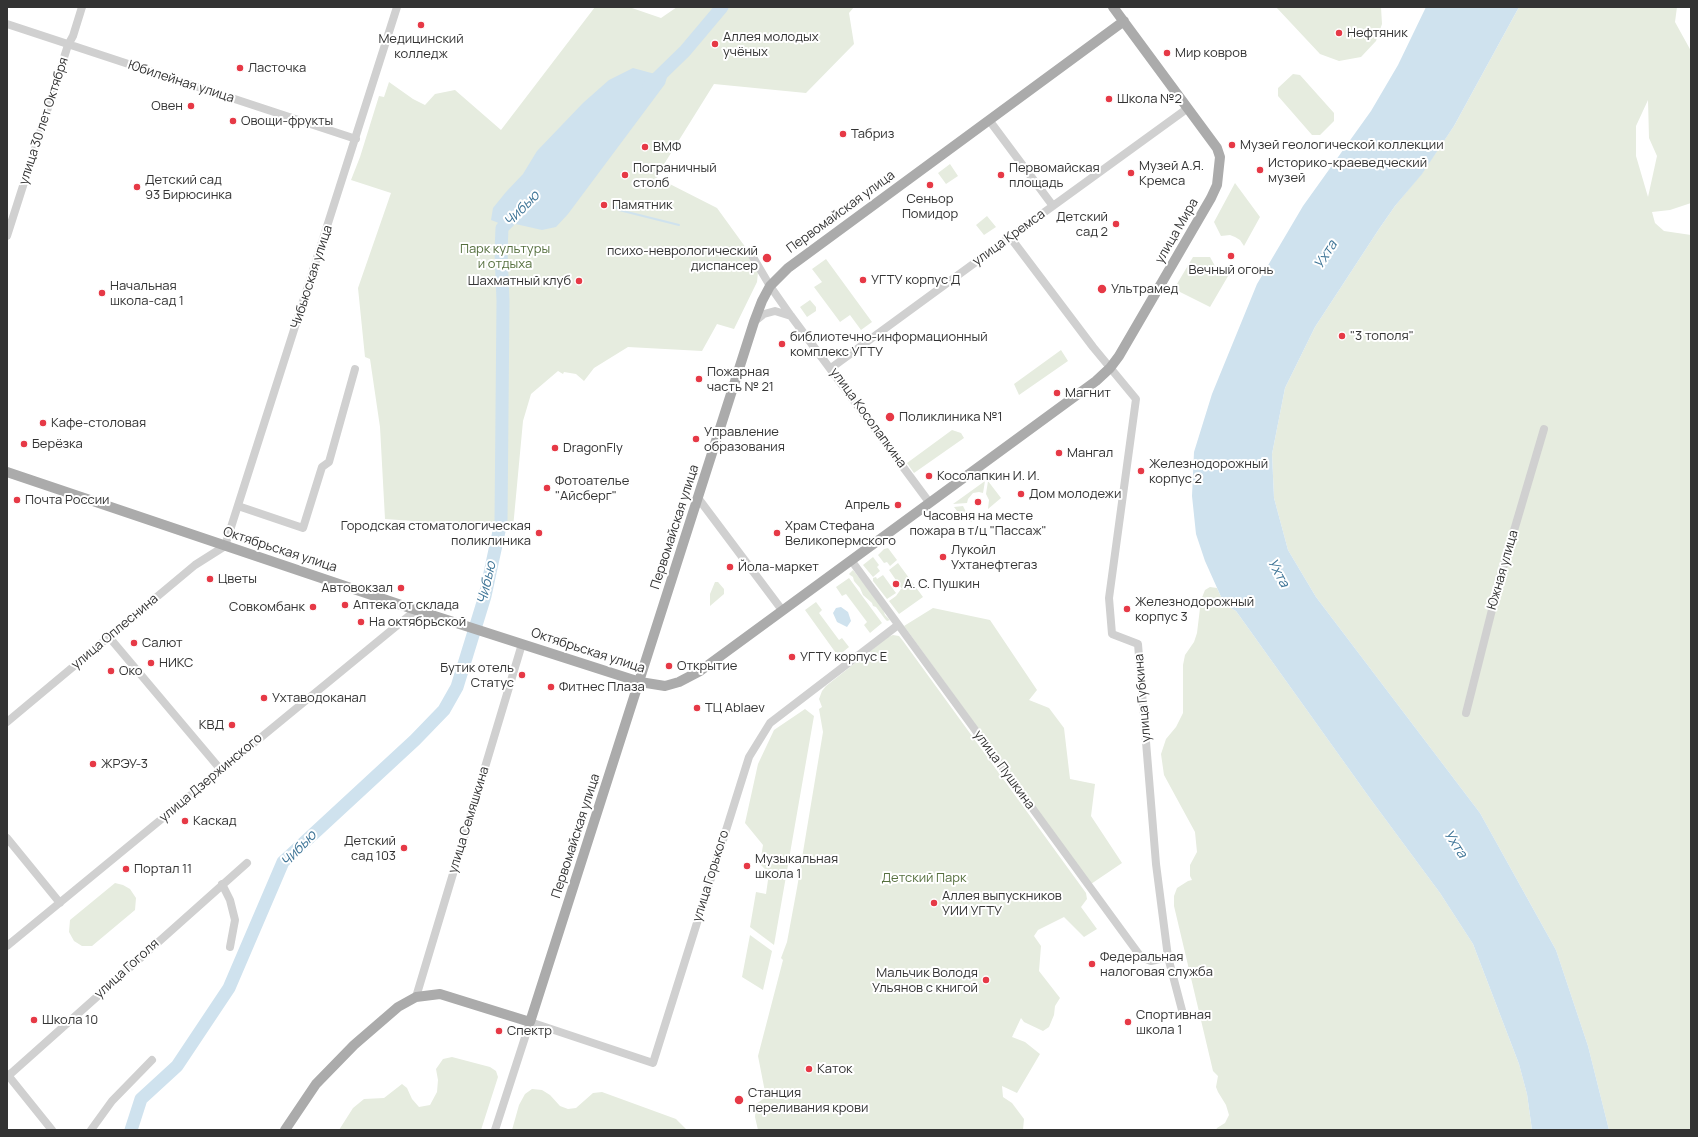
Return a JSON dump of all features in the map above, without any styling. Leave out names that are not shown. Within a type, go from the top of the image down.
[{"type":"main road","name":"улица Мира","points":[[1110,368],[1120,356],[1211,198],[1217,185],[1220,157],[1217,148],[1113,7]]},
{"type":"main road","name":"Первомайская улица","points":[[530,1022],[754,322],[762,301],[770,286],[788,268],[1124,21]]},
{"type":"main road","name":"Октябрьская улица","points":[[7,472],[416,610],[640,682],[664,686],[679,682],[700,671],[1096,381],[1110,368]]},
{"type":"main road","points":[[285,1130],[316,1084],[354,1045],[398,1007],[416,997],[440,994],[530,1022]]},
{"type":"street","name":"улица 30 лет Октября","points":[[7,236],[68,44],[73,36],[82,7]]},
{"type":"street","name":"Чибьюская улица","points":[[225,546],[397,7]]},
{"type":"street","name":"Юбилейная улица","points":[[7,24],[356,139]]},
{"type":"street","name":"улица Кремса","points":[[831,368],[1188,108]]},
{"type":"street","points":[[989,120],[1054,206]]},
{"type":"street","points":[[1010,237],[1110,368]]},
{"type":"street","name":"улица Косолапкина","points":[[750,252],[770,286],[791,316],[929,502]]},
{"type":"street","points":[[754,322],[764,314],[774,312],[791,316]]},
{"type":"street","name":"улица Губкина","points":[[1110,368],[1136,399],[1109,598],[1112,634],[1138,644],[1156,864],[1168,957],[1183,1014]]},
{"type":"street","points":[[238,506],[303,528],[322,467],[329,462],[355,369]]},
{"type":"street","name":"Южная улица","points":[[1466,713],[1500,578],[1544,429]]},
{"type":"street","points":[[698,498],[782,610]]},
{"type":"street","name":"улица Оплеснина","points":[[7,722],[195,565],[225,546]]},
{"type":"street","name":"улица Пушкина","points":[[851,560],[1141,957],[1151,961],[1168,957]]},
{"type":"street","name":"улица Дзержинского","points":[[7,946],[416,610]]},
{"type":"street","name":"улица Горького","points":[[530,1022],[653,1063],[749,757],[770,723],[898,625]]},
{"type":"street","points":[[109,637],[221,770]]},
{"type":"street","name":"улица Семяшкина","points":[[416,997],[522,644]]},
{"type":"street","points":[[7,838],[60,903]]},
{"type":"street","name":"улица Гоголя","points":[[8,1075],[247,863]]},
{"type":"street","points":[[222,884],[230,900],[236,920],[230,948]]},
{"type":"street","name":"Первомайская улица","points":[[495,1130],[530,1022]]},
{"type":"street","points":[[91,1130],[112,1101],[152,1060]]},
{"type":"street","points":[[8,1075],[52,1130]]},
{"type":"green space","name":"Парк культуры и отдыха","points":[[595,7],[629,7],[661,18],[677,7],[854,7],[849,13],[854,44],[806,93],[714,84],[656,177],[717,208],[746,248],[758,272],[757,282],[734,329],[717,324],[702,351],[628,347],[594,368],[584,381],[576,374],[564,372],[563,374],[558,371],[531,394],[523,421],[513,528],[385,519],[380,427],[370,359],[365,357],[358,288],[391,193],[351,180],[360,157],[379,96],[384,97],[389,82],[413,99],[425,105],[435,94],[455,90],[501,130]]},
{"type":"green space","name":"Нефтяник","points":[[1276,7],[1381,7],[1382,24],[1376,41],[1361,57],[1339,61],[1320,54]]},
{"type":"green space","points":[[1519,7],[1677,7],[1675,22],[1691,51],[1691,203],[1670,210],[1652,212],[1655,223],[1664,231],[1691,235],[1691,1130],[1609,1130],[1588,1046],[1556,950],[1480,813],[1316,597],[1288,550],[1274,498],[1272,454],[1285,388],[1315,327],[1379,229],[1395,206],[1422,173],[1454,126]],"holes":[[[1648,100],[1649,138],[1657,156],[1648,197],[1636,156],[1636,126]]]},
{"type":"green space","points":[[1293,74],[1300,75],[1334,113],[1334,121],[1320,135],[1312,135],[1278,96],[1278,88]]},
{"type":"green space","points":[[950,164],[958,176],[946,184],[938,173]]},
{"type":"green space","points":[[1235,183],[1260,217],[1244,246],[1240,240],[1235,237],[1230,235],[1221,236],[1214,222]]},
{"type":"green space","points":[[987,216],[996,227],[984,235],[976,225]]},
{"type":"green space","points":[[1193,257],[1210,257],[1215,266],[1220,269],[1231,271],[1210,307],[1174,289]]},
{"type":"green space","points":[[826,259],[872,322],[861,330],[850,315],[840,322],[814,287],[822,282],[812,269]]},
{"type":"green space","points":[[810,300],[816,307],[816,311],[807,317],[800,307]]},
{"type":"green space","points":[[1061,350],[1068,361],[1019,395],[1014,384]]},
{"type":"green space","points":[[952,430],[961,433],[964,438],[914,473],[907,463]]},
{"type":"green space","points":[[985,481],[983,493],[973,493],[968,499],[967,503],[953,504]]},
{"type":"green space","points":[[988,481],[1001,498],[988,509],[989,500],[986,494]]},
{"type":"green space","points":[[963,506],[967,514],[970,513],[973,516],[974,514],[980,515],[971,522],[964,520],[954,507]]},
{"type":"green space","points":[[888,548],[897,560],[890,566],[887,562],[884,563],[878,555],[884,549]]},
{"type":"green space","points":[[873,557],[879,565],[877,567],[880,571],[873,577],[863,565]]},
{"type":"green space","points":[[898,563],[923,597],[899,614],[889,601],[902,589],[889,570]]},
{"type":"green space","points":[[853,570],[882,606],[885,615],[890,620],[887,621],[876,607],[873,606],[872,603],[863,595],[853,577],[849,574]]},
{"type":"green space","points":[[883,575],[896,593],[887,599],[873,581],[873,578],[876,577],[877,579]]},
{"type":"green space","points":[[849,578],[882,623],[870,633],[864,625],[867,622],[846,594],[842,596],[836,587]]},
{"type":"green space","points":[[715,582],[718,582],[724,589],[724,594],[710,606],[710,594]]},
{"type":"green space","points":[[1210,587],[1217,588],[1222,599],[1229,607],[1236,611],[1369,797],[1440,893],[1473,944],[1519,1064],[1527,1094],[1532,1130],[1216,1130],[1225,1123],[1229,1115],[1226,1105],[1216,1087],[1218,1076],[1213,1071],[1174,906],[1174,896],[1177,888],[1192,880],[1190,876],[1190,865],[1197,852],[1195,832],[1164,775],[1161,754],[1166,739],[1176,727],[1183,713],[1183,665],[1185,655],[1194,642],[1197,633],[1201,600],[1205,590]]},
{"type":"green space","points":[[816,602],[822,610],[819,613],[839,640],[842,638],[849,647],[838,656],[805,610]]},
{"type":"green space","points":[[933,608],[990,620],[1037,690],[1029,700],[1049,708],[1064,728],[1070,779],[1095,784],[1091,816],[1122,863],[1091,884],[904,626]]},
{"type":"green space","name":"Детский Парк","points":[[893,635],[899,636],[903,641],[1086,893],[1087,899],[1081,907],[1097,929],[1084,937],[1064,917],[1038,930],[1034,936],[1041,946],[1039,971],[1060,998],[1055,1006],[1054,1015],[1049,1027],[1043,1031],[1024,1022],[1021,1018],[1012,1037],[1025,1042],[1040,1054],[1017,1093],[1002,1086],[1003,1097],[1012,1103],[1024,1119],[1023,1130],[758,1130],[755,1117],[756,1104],[766,1097],[758,1056],[783,960],[781,958],[787,942],[797,888],[823,732],[819,709],[822,707],[819,699],[826,686],[888,637]]},
{"type":"green space","points":[[805,709],[814,716],[774,945],[750,927],[756,892],[766,894],[768,880],[767,871],[760,864],[763,845],[745,823],[758,764],[774,730]]},
{"type":"green space","points":[[115,883],[130,889],[136,898],[135,910],[92,946],[82,946],[74,941],[69,932],[70,920]]},
{"type":"green space","points":[[750,935],[772,951],[763,990],[742,977]]},
{"type":"green space","points":[[452,1057],[490,1067],[496,1071],[498,1077],[481,1130],[339,1130],[353,1108],[364,1099],[384,1098],[402,1084],[407,1088],[412,1099],[419,1107],[430,1105],[437,1092],[438,1080],[436,1069],[443,1059]]},
{"type":"green space","points":[[532,1089],[542,1090],[550,1095],[560,1106],[568,1109],[576,1108],[593,1093],[602,1092],[676,1119],[687,1130],[512,1130],[519,1105],[525,1094]]},
{"type":"water","name":"Ухта","points":[[1426,7],[1519,7],[1454,126],[1422,174],[1395,206],[1379,229],[1315,327],[1285,388],[1272,454],[1274,498],[1288,550],[1316,597],[1480,813],[1556,950],[1588,1046],[1609,1130],[1532,1130],[1527,1094],[1519,1064],[1473,944],[1440,893],[1369,797],[1236,611],[1229,607],[1222,599],[1205,561],[1196,534],[1192,496],[1194,452],[1212,394],[1257,284],[1303,206],[1371,111],[1398,65]]},
{"type":"water","points":[[633,68],[655,74],[658,71],[667,77],[665,84],[568,214],[556,227],[542,230],[511,223],[509,227],[491,220],[493,208],[523,174],[537,151],[583,103],[609,80]]},
{"type":"water","points":[[841,607],[848,612],[851,621],[847,627],[837,622],[833,613],[836,608]]},
{"type":"waterway","name":"Чибью","points":[[649,86],[685,51],[722,7]]},
{"type":"waterway","points":[[615,206],[619,210],[679,225]]},
{"type":"waterway","name":"Чибью","points":[[131,1130],[141,1099],[177,1066],[229,988],[283,862],[415,740],[444,710],[457,687],[485,596],[501,522],[503,301],[501,252],[502,228],[517,213]]},
{"type":"place","name":"Медицинский колледж","points":[[421,25]]},
{"type":"place","name":"Нефтяник","points":[[1339,33]]},
{"type":"place","name":"Аллея молодых учёных","points":[[715,44]]},
{"type":"place","name":"Мир ковров","points":[[1167,53]]},
{"type":"place","name":"Ласточка","points":[[240,68]]},
{"type":"place","name":"Школа №2","points":[[1109,99]]},
{"type":"place","name":"Овен","points":[[191,106]]},
{"type":"place","name":"Овощи-фрукты","points":[[233,121]]},
{"type":"place","name":"Табриз","points":[[843,134]]},
{"type":"place","name":"Музей геологической коллекции","points":[[1232,145]]},
{"type":"place","name":"ВМФ","points":[[645,147]]},
{"type":"place","name":"Историко-краеведческий музей","points":[[1260,170]]},
{"type":"place","name":"Музей А.Я. Кремса","points":[[1131,173]]},
{"type":"place","name":"Пограничный столб","points":[[625,175]]},
{"type":"place","name":"Первомайская площадь","points":[[1001,175]]},
{"type":"place","name":"Сеньор Помидор","points":[[930,185]]},
{"type":"place","name":"Детский сад 93 Бирюсинка","points":[[137,187]]},
{"type":"place","name":"Памятник","points":[[604,205]]},
{"type":"place","name":"Детский сад 2","points":[[1116,224]]},
{"type":"place","name":"Вечный огонь","points":[[1231,256]]},
{"type":"place","name":"психо-неврологический диспансер","points":[[767,258]]},
{"type":"place","name":"УГТУ корпус Д","points":[[863,280]]},
{"type":"place","name":"Шахматный клуб","points":[[579,281]]},
{"type":"place","name":"Ультрамед","points":[[1102,289]]},
{"type":"place","name":"Начальная школа-сад 1","points":[[102,293]]},
{"type":"place","name":"\"3 тополя\"","points":[[1342,336]]},
{"type":"place","name":"библиотечно-информационный комплекс УГТУ","points":[[782,344]]},
{"type":"place","name":"Пожарная часть № 21","points":[[699,379]]},
{"type":"place","name":"Магнит","points":[[1057,393]]},
{"type":"place","name":"Поликлиника №1","points":[[890,417]]},
{"type":"place","name":"Кафе-столовая","points":[[43,423]]},
{"type":"place","name":"Управление образования","points":[[696,439]]},
{"type":"place","name":"Берёзка","points":[[24,444]]},
{"type":"place","name":"DragonFly","points":[[555,448]]},
{"type":"place","name":"Мангал","points":[[1059,453]]},
{"type":"place","name":"Железнодорожный корпус 2","points":[[1141,471]]},
{"type":"place","name":"Косолапкин И. И.","points":[[929,476]]},
{"type":"place","name":"Фотоателье \"Айсберг\"","points":[[547,488]]},
{"type":"place","name":"Дом молодежи","points":[[1021,494]]},
{"type":"place","name":"Почта России","points":[[17,500]]},
{"type":"place","name":"Часовня на месте пожара в т/ц \"Пассаж\"","points":[[978,502]]},
{"type":"place","name":"Апрель","points":[[898,505]]},
{"type":"place","name":"Городская стоматологическая поликлиника","points":[[539,533]]},
{"type":"place","name":"Храм Стефана Великопермского","points":[[777,533]]},
{"type":"place","name":"Лукойл Ухтанефтегаз","points":[[943,557]]},
{"type":"place","name":"Йола-маркет","points":[[730,567]]},
{"type":"place","name":"Цветы","points":[[210,579]]},
{"type":"place","name":"А. С. Пушкин","points":[[896,584]]},
{"type":"place","name":"Автовокзал","points":[[401,588]]},
{"type":"place","name":"Аптека от склада","points":[[345,605]]},
{"type":"place","name":"Совкомбанк","points":[[313,607]]},
{"type":"place","name":"Железнодорожный корпус 3","points":[[1127,609]]},
{"type":"place","name":"На октябрьской","points":[[361,622]]},
{"type":"place","name":"Салют","points":[[134,643]]},
{"type":"place","name":"УГТУ корпус Е","points":[[792,657]]},
{"type":"place","name":"НИКС","points":[[151,663]]},
{"type":"place","name":"Открытие","points":[[669,666]]},
{"type":"place","name":"Око","points":[[111,671]]},
{"type":"place","name":"Бутик отель Статус","points":[[522,675]]},
{"type":"place","name":"Фитнес Плаза","points":[[551,687]]},
{"type":"place","name":"Ухтаводоканал","points":[[264,698]]},
{"type":"place","name":"ТЦ Ablaev","points":[[697,708]]},
{"type":"place","name":"КВД","points":[[232,725]]},
{"type":"place","name":"ЖРЭУ-3","points":[[93,764]]},
{"type":"place","name":"Каскад","points":[[185,821]]},
{"type":"place","name":"Детский сад 103","points":[[404,848]]},
{"type":"place","name":"Музыкальная школа 1","points":[[747,866]]},
{"type":"place","name":"Портал 11","points":[[126,869]]},
{"type":"place","name":"Аллея выпускников УИИ УГТУ","points":[[934,903]]},
{"type":"place","name":"Федеральная налоговая служба","points":[[1092,964]]},
{"type":"place","name":"Мальчик Володя Ульянов с книгой","points":[[986,980]]},
{"type":"place","name":"Школа 10","points":[[34,1020]]},
{"type":"place","name":"Спортивная школа 1","points":[[1128,1022]]},
{"type":"place","name":"Спектр","points":[[499,1031]]},
{"type":"place","name":"Каток","points":[[809,1069]]},
{"type":"place","name":"Станция переливания крови","points":[[739,1100]]}]
